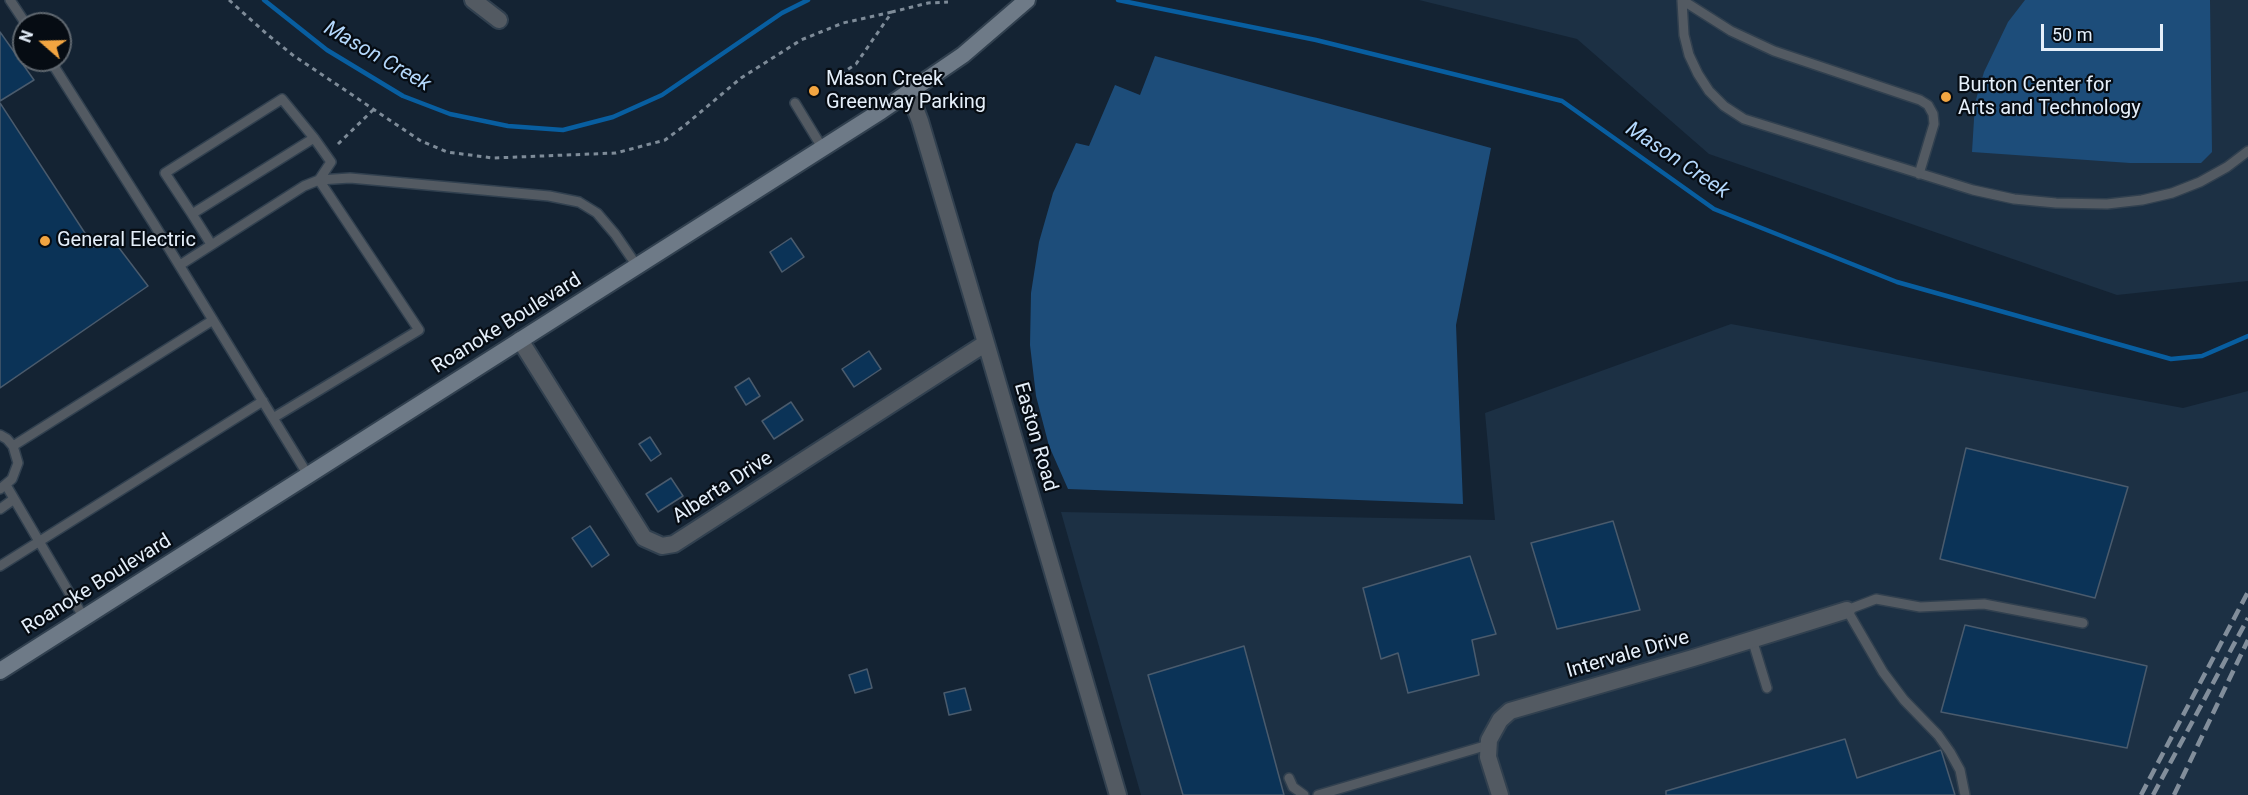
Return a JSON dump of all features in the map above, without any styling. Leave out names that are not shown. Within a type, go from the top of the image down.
[{"type":"main road","name":"Roanoke Boulevard","points":[[0,671],[823,149],[963,55],[1027,0]]},
{"type":"street","points":[[473,0],[499,20]]},
{"type":"street","name":"Easton Road","points":[[909,92],[920,121],[1118,795]]},
{"type":"street","name":"Alberta Drive","points":[[520,340],[644,538],[662,546],[674,544],[986,343]]},
{"type":"street","name":"Intervale Drive","points":[[1488,745],[1493,728],[1510,711],[1847,610]]},
{"type":"street","points":[[1488,745],[1488,757],[1500,795]]},
{"type":"lane","points":[[1682,1],[1731,31],[1774,51],[1920,99],[1928,105],[1933,114],[1934,124],[1919,174]]},
{"type":"lane","points":[[1682,1],[1684,35],[1689,55],[1698,74],[1709,91],[1744,119],[1973,190],[2014,199],[2056,203],[2107,204],[2142,200],[2172,193],[2200,182],[2227,167],[2248,151]]},
{"type":"lane","points":[[58,72],[180,265],[308,475]]},
{"type":"lane","points":[[211,244],[165,173],[282,99],[332,162],[319,180]]},
{"type":"lane","points":[[795,103],[823,149]]},
{"type":"lane","points":[[192,214],[314,138]]},
{"type":"lane","points":[[180,265],[304,186],[319,180],[350,178],[549,196],[579,202],[597,213],[637,266]]},
{"type":"lane","points":[[273,418],[418,330],[319,180]]},
{"type":"lane","points":[[13,446],[213,320]]},
{"type":"lane","points":[[0,566],[263,402]]},
{"type":"lane","points":[[0,435],[13,446],[18,463],[12,479],[3,487],[14,499],[84,618]]},
{"type":"lane","points":[[0,509],[14,499]]},
{"type":"lane","points":[[1965,795],[1960,770],[1950,752],[1938,735],[1904,700],[1883,672],[1847,610],[1876,599],[1920,607],[1984,604],[2083,623]]},
{"type":"lane","points":[[1752,639],[1767,688]]},
{"type":"lane","points":[[1318,795],[1488,745]]},
{"type":"lane","points":[[1289,778],[1293,787],[1304,795]]},
{"type":"path","points":[[229,0],[268,35],[373,110],[421,141],[447,152],[493,158],[616,153],[665,140],[741,78],[801,40],[843,23],[928,3],[948,2]]},
{"type":"path","points":[[833,79],[856,64],[892,12]]},
{"type":"path","points":[[338,144],[373,110]]},
{"type":"shaded area","name":"Burton Center for Arts and Technology","points":[[1419,0],[2248,0],[2248,281],[2117,295],[1709,154],[1577,39]]},
{"type":"shaded area","points":[[2025,0],[2210,0],[2212,152],[2201,163],[2130,163],[1972,152],[1975,103],[1984,72],[2008,22]]},
{"type":"shaded area","points":[[1155,56],[1491,148],[1456,325],[1463,504],[1068,489],[1049,446],[1036,396],[1030,345],[1031,293],[1039,242],[1053,193],[1076,143],[1089,146],[1115,85],[1140,95]]},
{"type":"shaded area","points":[[1731,324],[2183,408],[2248,391],[2248,795],[1141,795],[1061,512],[1495,520],[1485,413]]},
{"type":"building","points":[[0,32],[12,49],[12,72],[28,72],[34,80],[0,101]]},
{"type":"building","name":"General Electric","points":[[0,103],[94,247],[110,236],[148,286],[0,388]]},
{"type":"building","points":[[791,238],[804,257],[782,272],[770,252]]},
{"type":"building","points":[[869,351],[881,369],[854,387],[842,369]]},
{"type":"building","points":[[749,378],[760,396],[746,405],[735,387]]},
{"type":"building","points":[[791,402],[803,420],[774,439],[762,421]]},
{"type":"building","points":[[650,437],[661,454],[651,461],[639,444]]},
{"type":"building","points":[[1966,448],[2128,487],[2095,598],[1940,559]]},
{"type":"building","points":[[671,478],[683,496],[658,512],[646,494]]},
{"type":"building","points":[[1613,521],[1640,610],[1557,629],[1531,543]]},
{"type":"building","points":[[590,526],[609,555],[592,567],[572,538]]},
{"type":"building","points":[[1470,556],[1496,634],[1472,640],[1479,675],[1408,693],[1398,653],[1381,659],[1363,588]]},
{"type":"building","points":[[1965,625],[2147,666],[2127,748],[1941,712]]},
{"type":"building","points":[[1244,646],[1284,795],[1183,795],[1148,675]]},
{"type":"building","points":[[867,669],[872,688],[855,693],[849,675]]},
{"type":"building","points":[[965,688],[971,710],[949,715],[944,693]]},
{"type":"building","points":[[1845,739],[1857,778],[1941,750],[1955,795],[1666,795],[1666,791]]},
{"type":"waterway","name":"Mason Creek","points":[[264,0],[327,50],[403,96],[450,114],[508,126],[563,130],[613,117],[662,95],[782,13],[808,0]]},
{"type":"waterway","name":"Mason Creek","points":[[1118,0],[1316,40],[1562,101],[1714,209],[1897,282],[2171,359],[2202,356],[2248,336]]},
{"type":"railway","points":[[2141,795],[2248,592]]},
{"type":"railway","points":[[2153,795],[2248,618]]},
{"type":"railway","points":[[2174,795],[2248,640]]},
{"type":"place","name":"Mason Creek Greenway Parking","points":[[814,91]]},
{"type":"place","name":"Burton Center for Arts and Technology","points":[[1946,97]]},
{"type":"place","name":"General Electric","points":[[45,241]]}]
